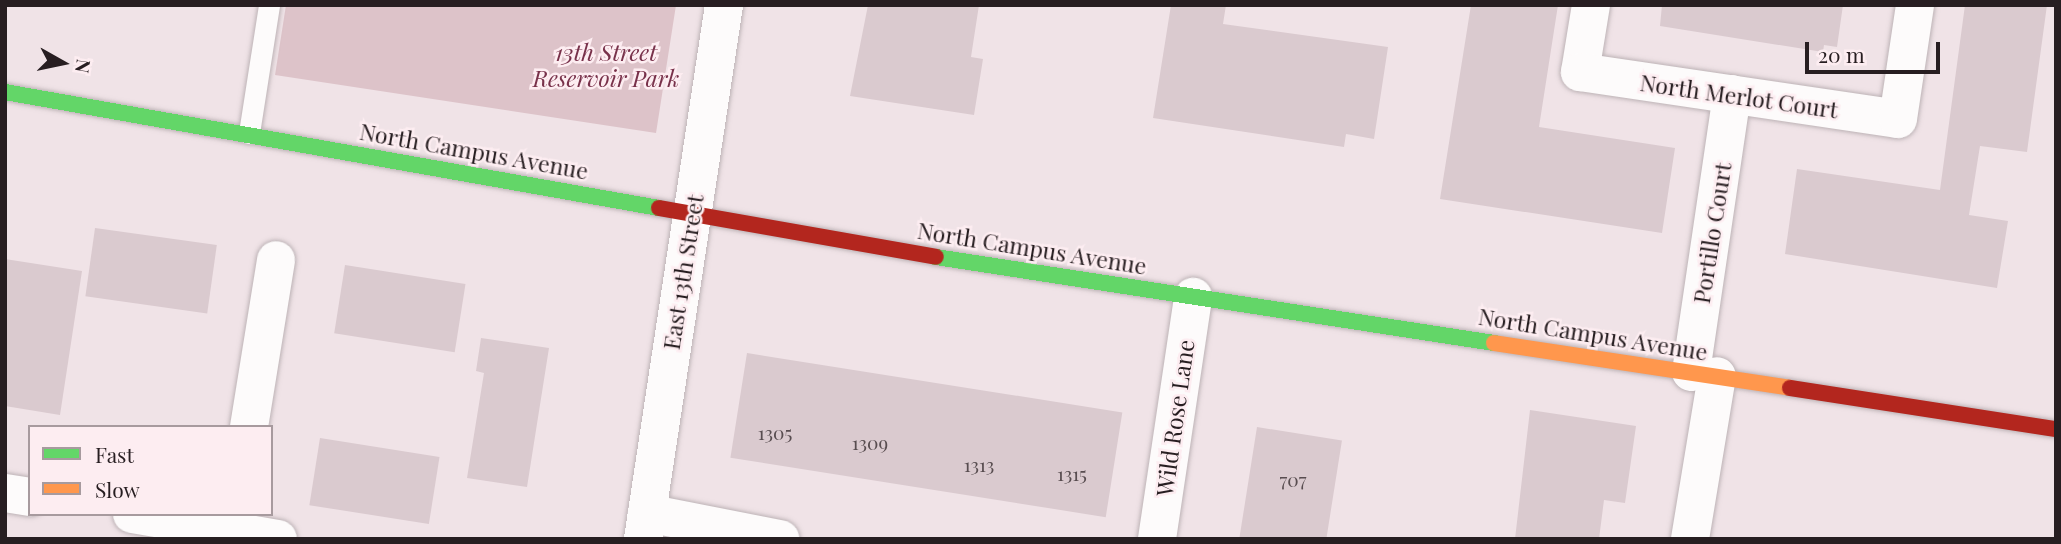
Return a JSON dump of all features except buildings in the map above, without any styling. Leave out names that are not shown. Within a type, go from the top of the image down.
[{"type":"main road","name":"North Campus Avenue","points":[[5,92],[1193,297],[2056,429]]},
{"type":"street","name":"East 13th Street","points":[[645,526],[724,5]]},
{"type":"street","name":"North Merlot Court","points":[[1591,5],[1580,72],[1898,119],[1915,5]]},
{"type":"street","name":"Portillo Court","points":[[1690,539],[1732,94]]},
{"type":"street","points":[[249,425],[276,260]]},
{"type":"street","name":"Wild Rose Lane","points":[[1157,539],[1193,297]]},
{"type":"street","points":[[5,493],[28,497]]},
{"type":"street","points":[[146,516],[232,528],[278,539]]},
{"type":"street","points":[[645,526],[780,539]]},
{"type":"lane","points":[[249,133],[269,5]]},
{"type":"green space","name":"13th Street Reservoir Park","points":[[286,5],[676,5],[656,133],[275,75]]},
{"type":"traffic: fast","points":[[5,92],[659,208]]},
{"type":"traffic: fast","points":[[936,257],[1494,343]]},
{"type":"traffic: slow","points":[[1494,343],[1790,388]]},
{"type":"traffic: jam","points":[[659,208],[936,257]]},
{"type":"traffic: jam","points":[[1790,388],[2056,429]]}]
